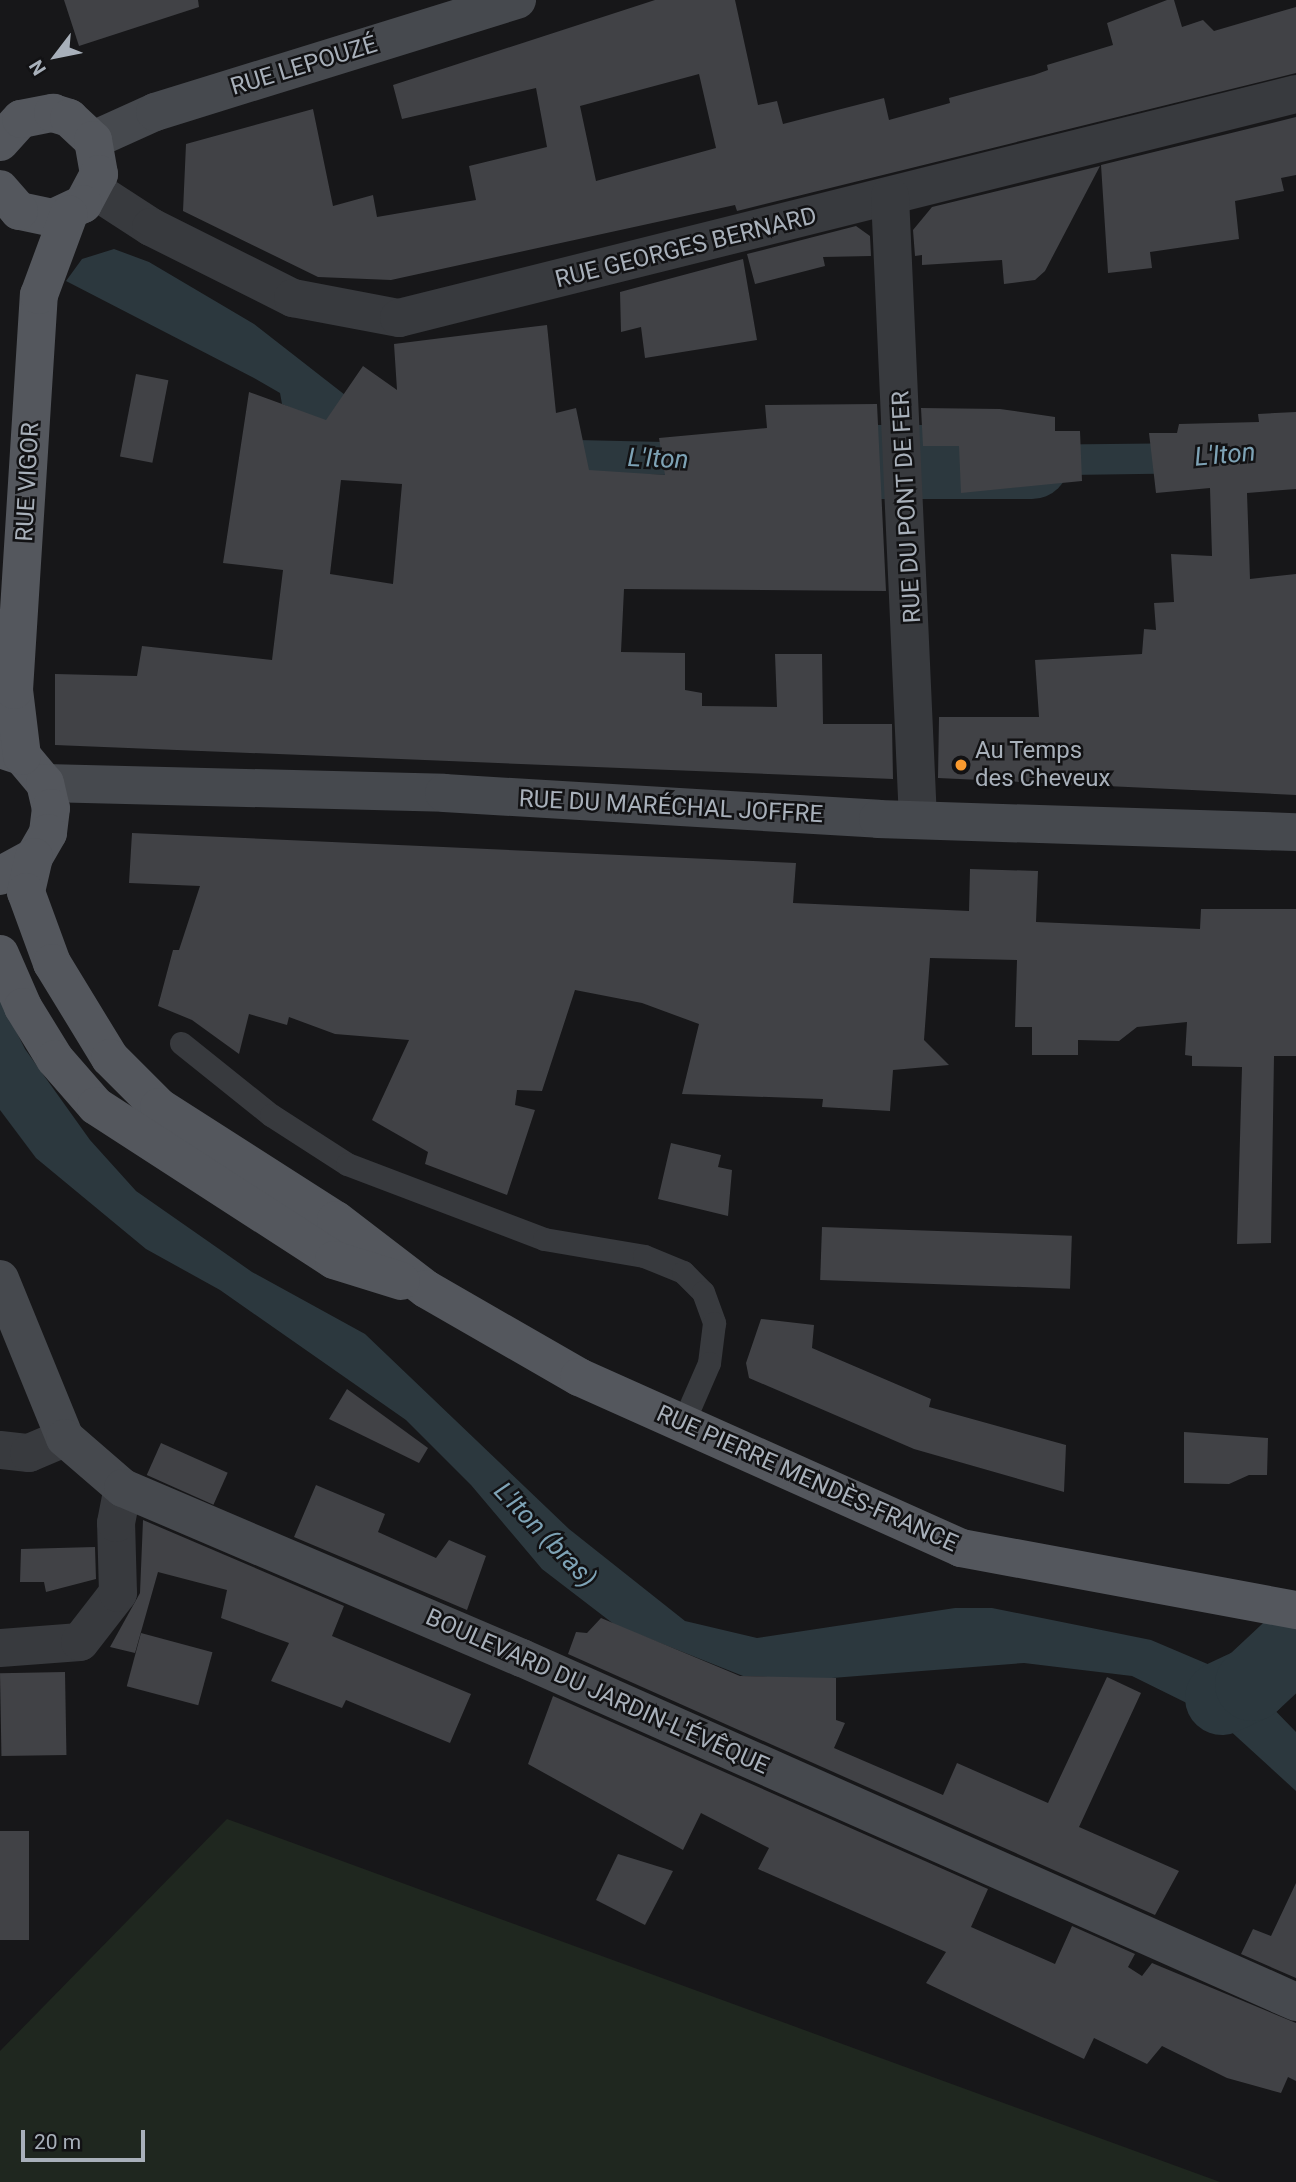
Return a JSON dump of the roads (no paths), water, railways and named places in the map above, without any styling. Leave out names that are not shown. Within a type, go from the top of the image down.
[{"type":"main road","name":"RUE LEPOUZÉ","points":[[93,140],[155,112],[517,0]]},
{"type":"main road","points":[[3,128],[22,119],[53,113],[69,118],[93,140]]},
{"type":"main road","name":"RUE VIGOR","points":[[34,857],[48,833],[51,808],[23,763],[15,690],[40,287],[74,213],[99,174],[93,140]]},
{"type":"main road","points":[[3,203],[36,217],[74,213]]},
{"type":"main road","name":"RUE DU MARÉCHAL JOFFRE","points":[[23,763],[444,793],[918,819],[1296,832]]},
{"type":"main road","points":[[0,876],[34,857]]},
{"type":"main road","name":"RUE PIERRE MENDÈS-FRANCE","points":[[34,857],[26,892],[52,963],[110,1058],[159,1107],[336,1220],[426,1289],[579,1377],[682,1426],[961,1548],[1285,1608]]},
{"type":"main road","name":"RUE PIERRE MENDÈS-FRANCE","points":[[0,954],[42,1038],[96,1106],[334,1260],[426,1289]]},
{"type":"main road","name":"BOULEVARD DU JARDIN-L'ÉVÊQUE","points":[[0,1279],[65,1438],[123,1488],[522,1658],[1296,2002]]},
{"type":"street","name":"RUE GEORGES BERNARD","points":[[74,213],[151,227],[293,298],[399,318],[1296,94]]},
{"type":"street","name":"RUE DU PONT DE FER","points":[[890,196],[905,443],[918,819]]},
{"type":"street","points":[[0,1450],[29,1453],[65,1438]]},
{"type":"street","points":[[0,1648],[80,1642],[118,1593],[116,1522],[123,1488]]},
{"type":"lane","points":[[181,1043],[271,1115],[347,1164],[544,1240],[644,1256],[683,1272],[703,1292],[714,1323],[709,1363],[682,1426]]},
{"type":"water","points":[[114,249],[149,262],[254,324],[363,409],[577,440],[880,447],[881,479],[562,473],[494,496],[282,404],[280,393],[254,378],[66,281],[82,259]]},
{"type":"water","points":[[1202,443],[1296,462],[1210,473],[931,477],[930,446]]},
{"type":"water","points":[[0,999],[25,1049],[90,1140],[136,1191],[252,1272],[365,1334],[569,1529],[685,1621],[757,1638],[955,1608],[992,1608],[1151,1640],[1224,1671],[1252,1662],[1285,1671],[1265,1691],[1265,1700],[1296,1732],[1296,1791],[1215,1717],[1132,1676],[1024,1663],[819,1679],[743,1676],[615,1625],[542,1569],[471,1485],[406,1420],[220,1290],[146,1249],[36,1158],[0,1110]]},
{"type":"waterway","name":"L'Iton","points":[[819,462],[1032,462]]},
{"type":"waterway","name":"L'Iton (bras)","points":[[1222,1698],[1252,1684],[1296,1643]]},
{"type":"place","name":"Au Temps des Cheveux","points":[[961,765]]}]
